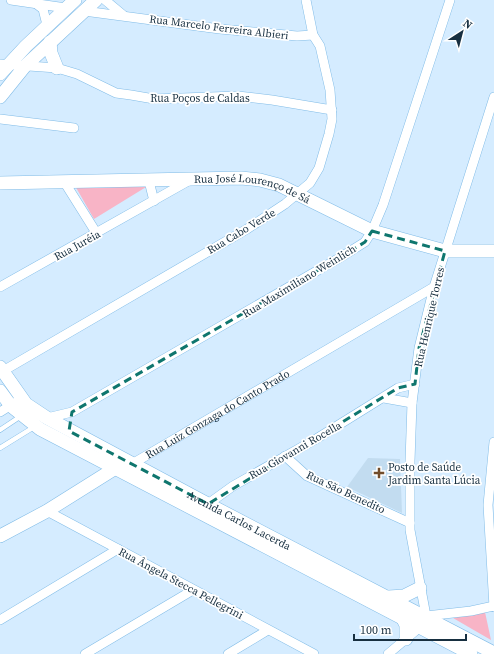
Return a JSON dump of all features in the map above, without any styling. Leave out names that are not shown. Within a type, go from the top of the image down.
[{"type":"main road","points":[[0,97],[25,66],[96,0]]},
{"type":"main road","points":[[3,68],[70,4]]},
{"type":"main road","points":[[50,42],[51,53],[57,68]]},
{"type":"main road","name":"Rua José Lourenço de Sá","points":[[0,184],[241,178],[260,180],[279,185],[297,193],[326,210],[372,232],[444,251],[494,251]]},
{"type":"main road","name":"Avenida Carlos Lacerda","points":[[1,369],[11,405]]},
{"type":"main road","name":"Avenida Carlos Lacerda","points":[[0,391],[21,416],[35,426],[114,469],[201,505],[389,598],[471,654]]},
{"type":"main road","name":"Avenida Carlos Lacerda","points":[[11,405],[33,410],[48,418],[132,464],[201,505],[403,619],[423,622],[494,653]]},
{"type":"main road","name":"Rua Luiz Gonzaga do Canto Prado","points":[[1,532],[47,511],[114,469],[132,464]]},
{"type":"main road","points":[[389,598],[404,596],[420,588]]},
{"type":"main road","points":[[403,619],[407,631],[406,639]]},
{"type":"street","points":[[11,0],[70,4]]},
{"type":"street","points":[[105,0],[124,16]]},
{"type":"street","name":"Rua Cabo Verde","points":[[1,369],[247,229],[285,204],[310,183],[319,168],[329,134],[332,110],[330,90],[320,46],[314,35],[306,0]]},
{"type":"street","name":"Rua Maximiliano Weinlich","points":[[48,418],[72,412],[341,257],[364,242],[372,232],[383,205],[450,0]]},
{"type":"street","points":[[34,2],[43,9],[47,26]]},
{"type":"street","name":"Rua Marcelo Ferreira Albieri","points":[[84,11],[228,30],[296,36],[314,35]]},
{"type":"street","name":"Rua Poços de Caldas","points":[[3,68],[25,66],[57,68],[77,74],[116,93],[131,96],[154,98],[238,96],[332,110]]},
{"type":"street","name":"Rua Henrique Torres","points":[[423,622],[420,588],[410,523],[412,403],[419,348],[444,251],[494,97]]},
{"type":"street","points":[[0,119],[74,128]]},
{"type":"street","name":"Rua Juréia","points":[[0,287],[97,234],[190,180]]},
{"type":"street","points":[[149,181],[154,201]]},
{"type":"street","points":[[65,182],[97,234]]},
{"type":"street","name":"Rua Luiz Gonzaga do Canto Prado","points":[[132,464],[434,287]]},
{"type":"street","name":"Rua Giovanni Rocella","points":[[201,505],[384,398],[398,388],[415,384]]},
{"type":"street","points":[[384,398],[412,403]]},
{"type":"street","points":[[70,431],[72,412]]},
{"type":"street","points":[[388,654],[423,622],[494,606],[488,505],[494,442]]},
{"type":"street","name":"Rua São Benedito","points":[[285,456],[307,476],[410,523]]},
{"type":"street","name":"Rua Ângela Stecca Pellegrini","points":[[47,511],[314,654]]},
{"type":"street","points":[[0,620],[118,549]]},
{"type":"street","points":[[85,654],[193,590]]},
{"type":"street","points":[[228,654],[268,630]]},
{"type":"lane","points":[[0,430],[21,416]]},
{"type":"lane","points":[[0,448],[35,426],[46,422],[84,442],[91,442]]},
{"type":"highlighted area","points":[[372,231],[445,251],[419,348],[415,384],[398,388],[208,504],[69,431],[72,412],[341,257],[365,242]]},
{"type":"shaded area","points":[[74,184],[151,184],[94,219]]},
{"type":"shaded area","name":"Posto de Saúde Jardim Santa Lúcia","points":[[368,458],[400,459],[402,513],[347,487]]},
{"type":"shaded area","points":[[485,612],[491,640],[453,618]]},
{"type":"place","name":"Posto de Saúde Jardim Santa Lúcia","points":[[379,473]]}]
